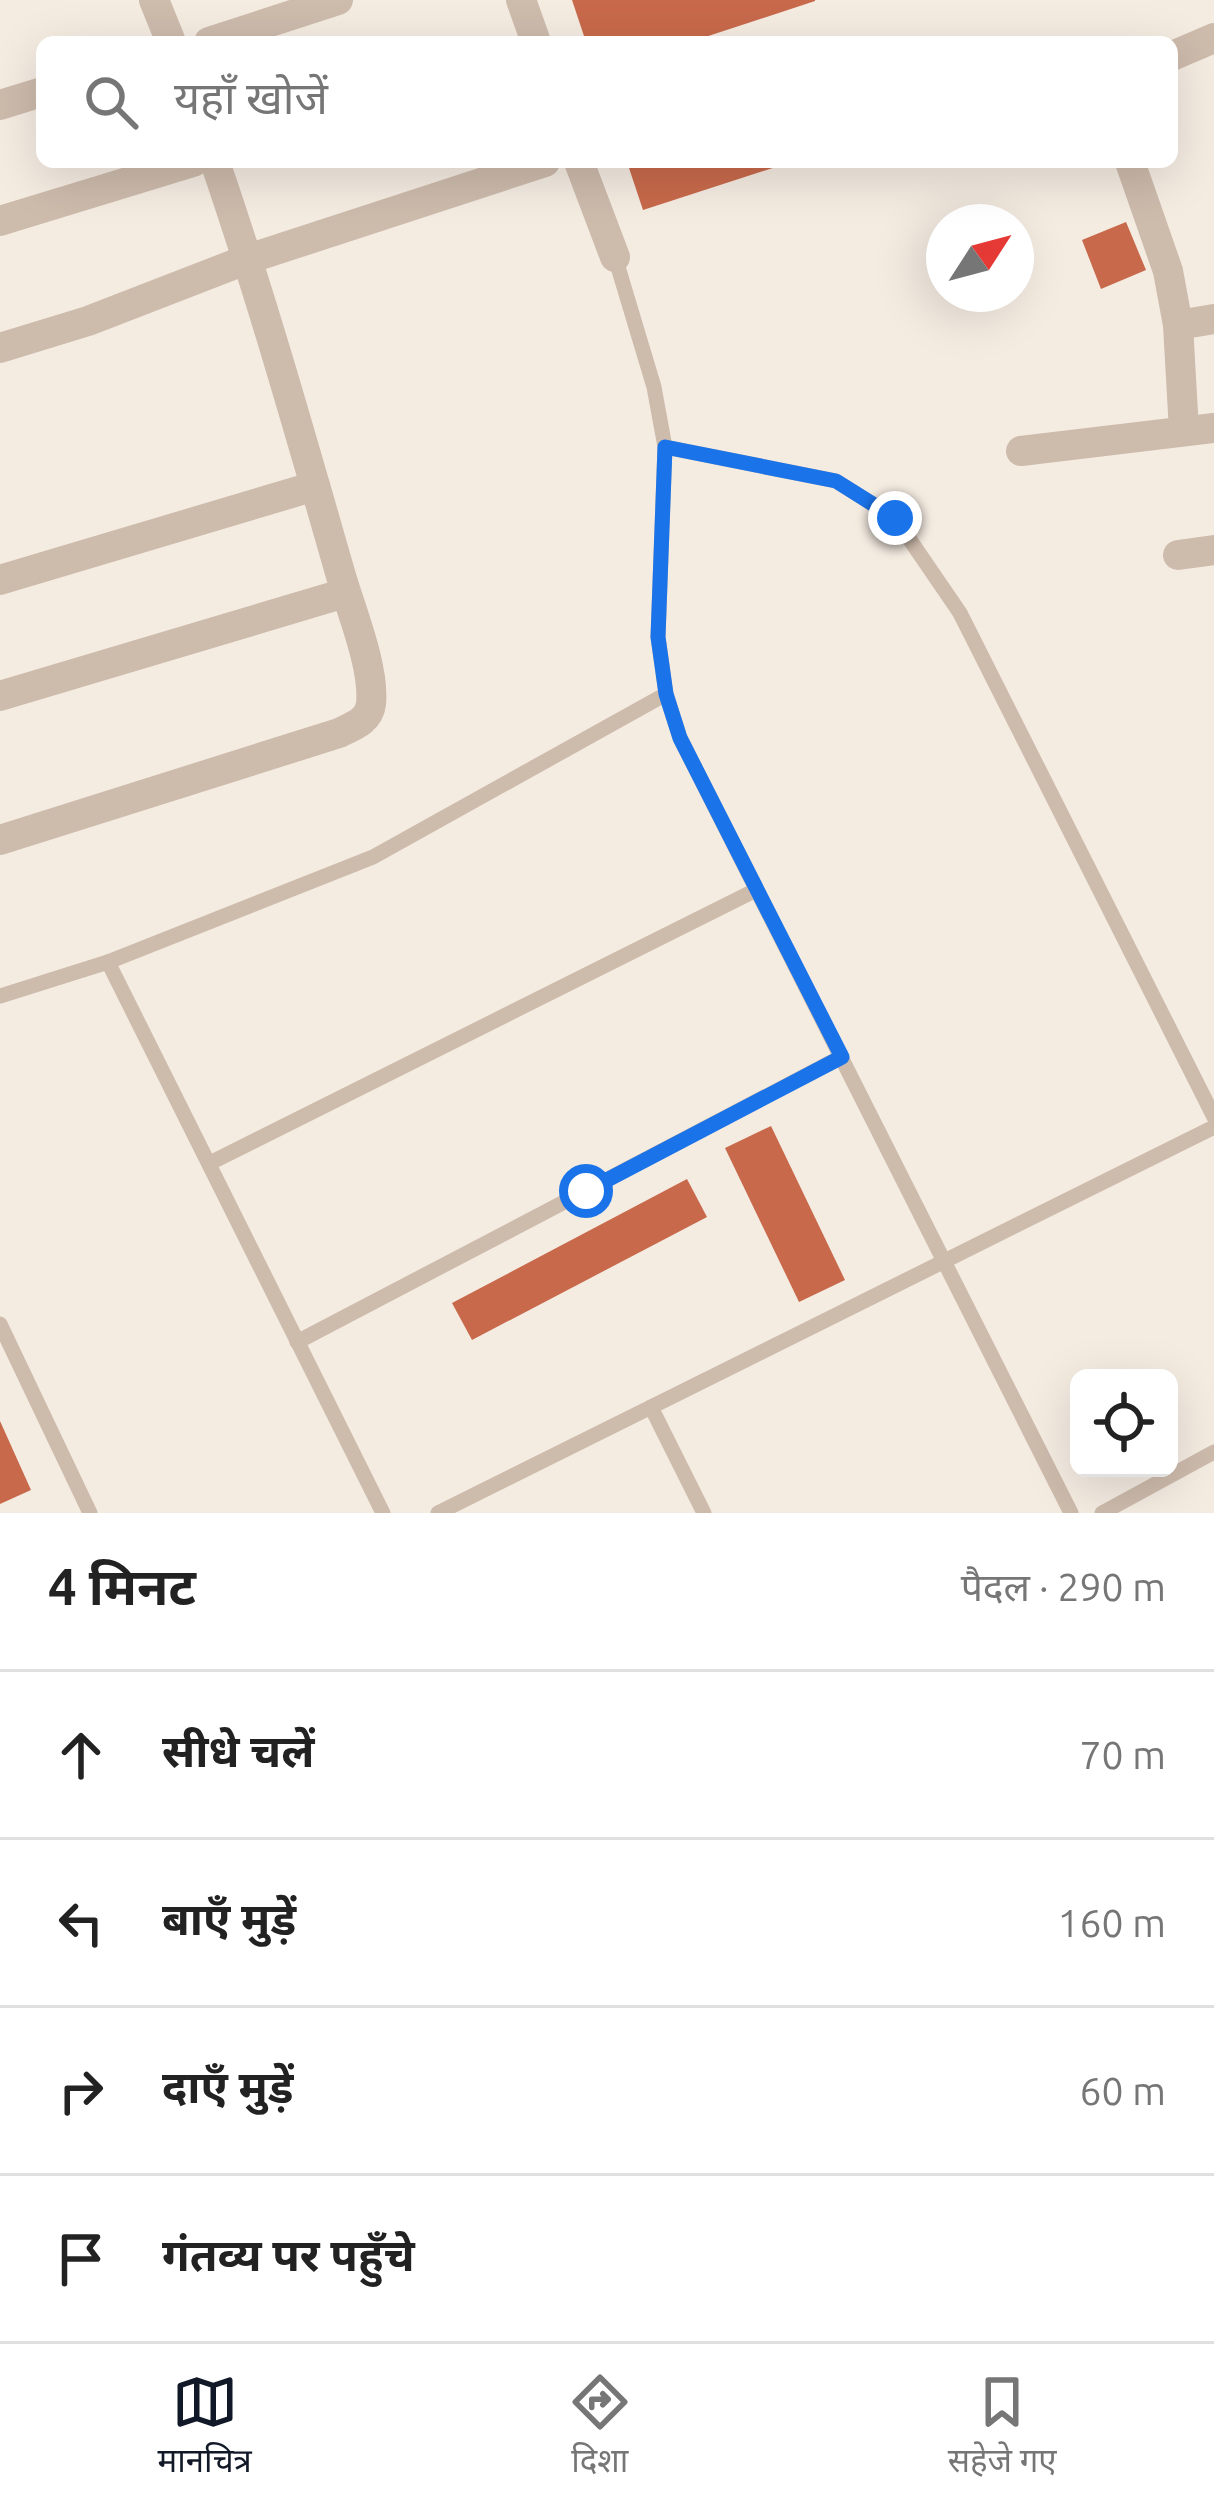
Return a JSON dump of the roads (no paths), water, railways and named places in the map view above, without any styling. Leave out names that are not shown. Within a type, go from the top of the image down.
[{"type":"street","points":[[154,0],[169,36]]},
{"type":"street","points":[[227,36],[338,0]]},
{"type":"street","points":[[521,0],[530,36]]},
{"type":"street","points":[[1178,53],[1214,38]]},
{"type":"street","points":[[0,105],[36,94]]},
{"type":"street","points":[[0,221],[173,168]]},
{"type":"street","points":[[0,840],[362,722],[371,707],[368,673],[315,486],[217,168]]},
{"type":"street","points":[[0,348],[88,321],[248,259],[527,168]]},
{"type":"street","points":[[581,168],[615,257]]},
{"type":"street","points":[[1021,451],[1199,430],[1168,271],[1132,168]]},
{"type":"street","points":[[1178,325],[1214,319]]},
{"type":"street","points":[[0,580],[315,486]]},
{"type":"street","points":[[1178,555],[1214,550]]},
{"type":"street","points":[[0,696],[345,593]]},
{"type":"lane","points":[[615,257],[654,387],[665,447],[658,637],[666,694],[680,738],[1071,1513]]},
{"type":"lane","points":[[665,447],[836,481],[895,518],[960,613],[1214,1117]]},
{"type":"lane","points":[[0,996],[108,962],[373,857],[666,694]]},
{"type":"lane","points":[[210,1163],[757,890]]},
{"type":"lane","points":[[108,962],[383,1513]]},
{"type":"lane","points":[[298,1342],[842,1057]]},
{"type":"lane","points":[[438,1513],[1214,1127]]},
{"type":"lane","points":[[0,1324],[91,1513]]},
{"type":"lane","points":[[651,1407],[704,1513]]},
{"type":"lane","points":[[1102,1513],[1214,1453]]}]
